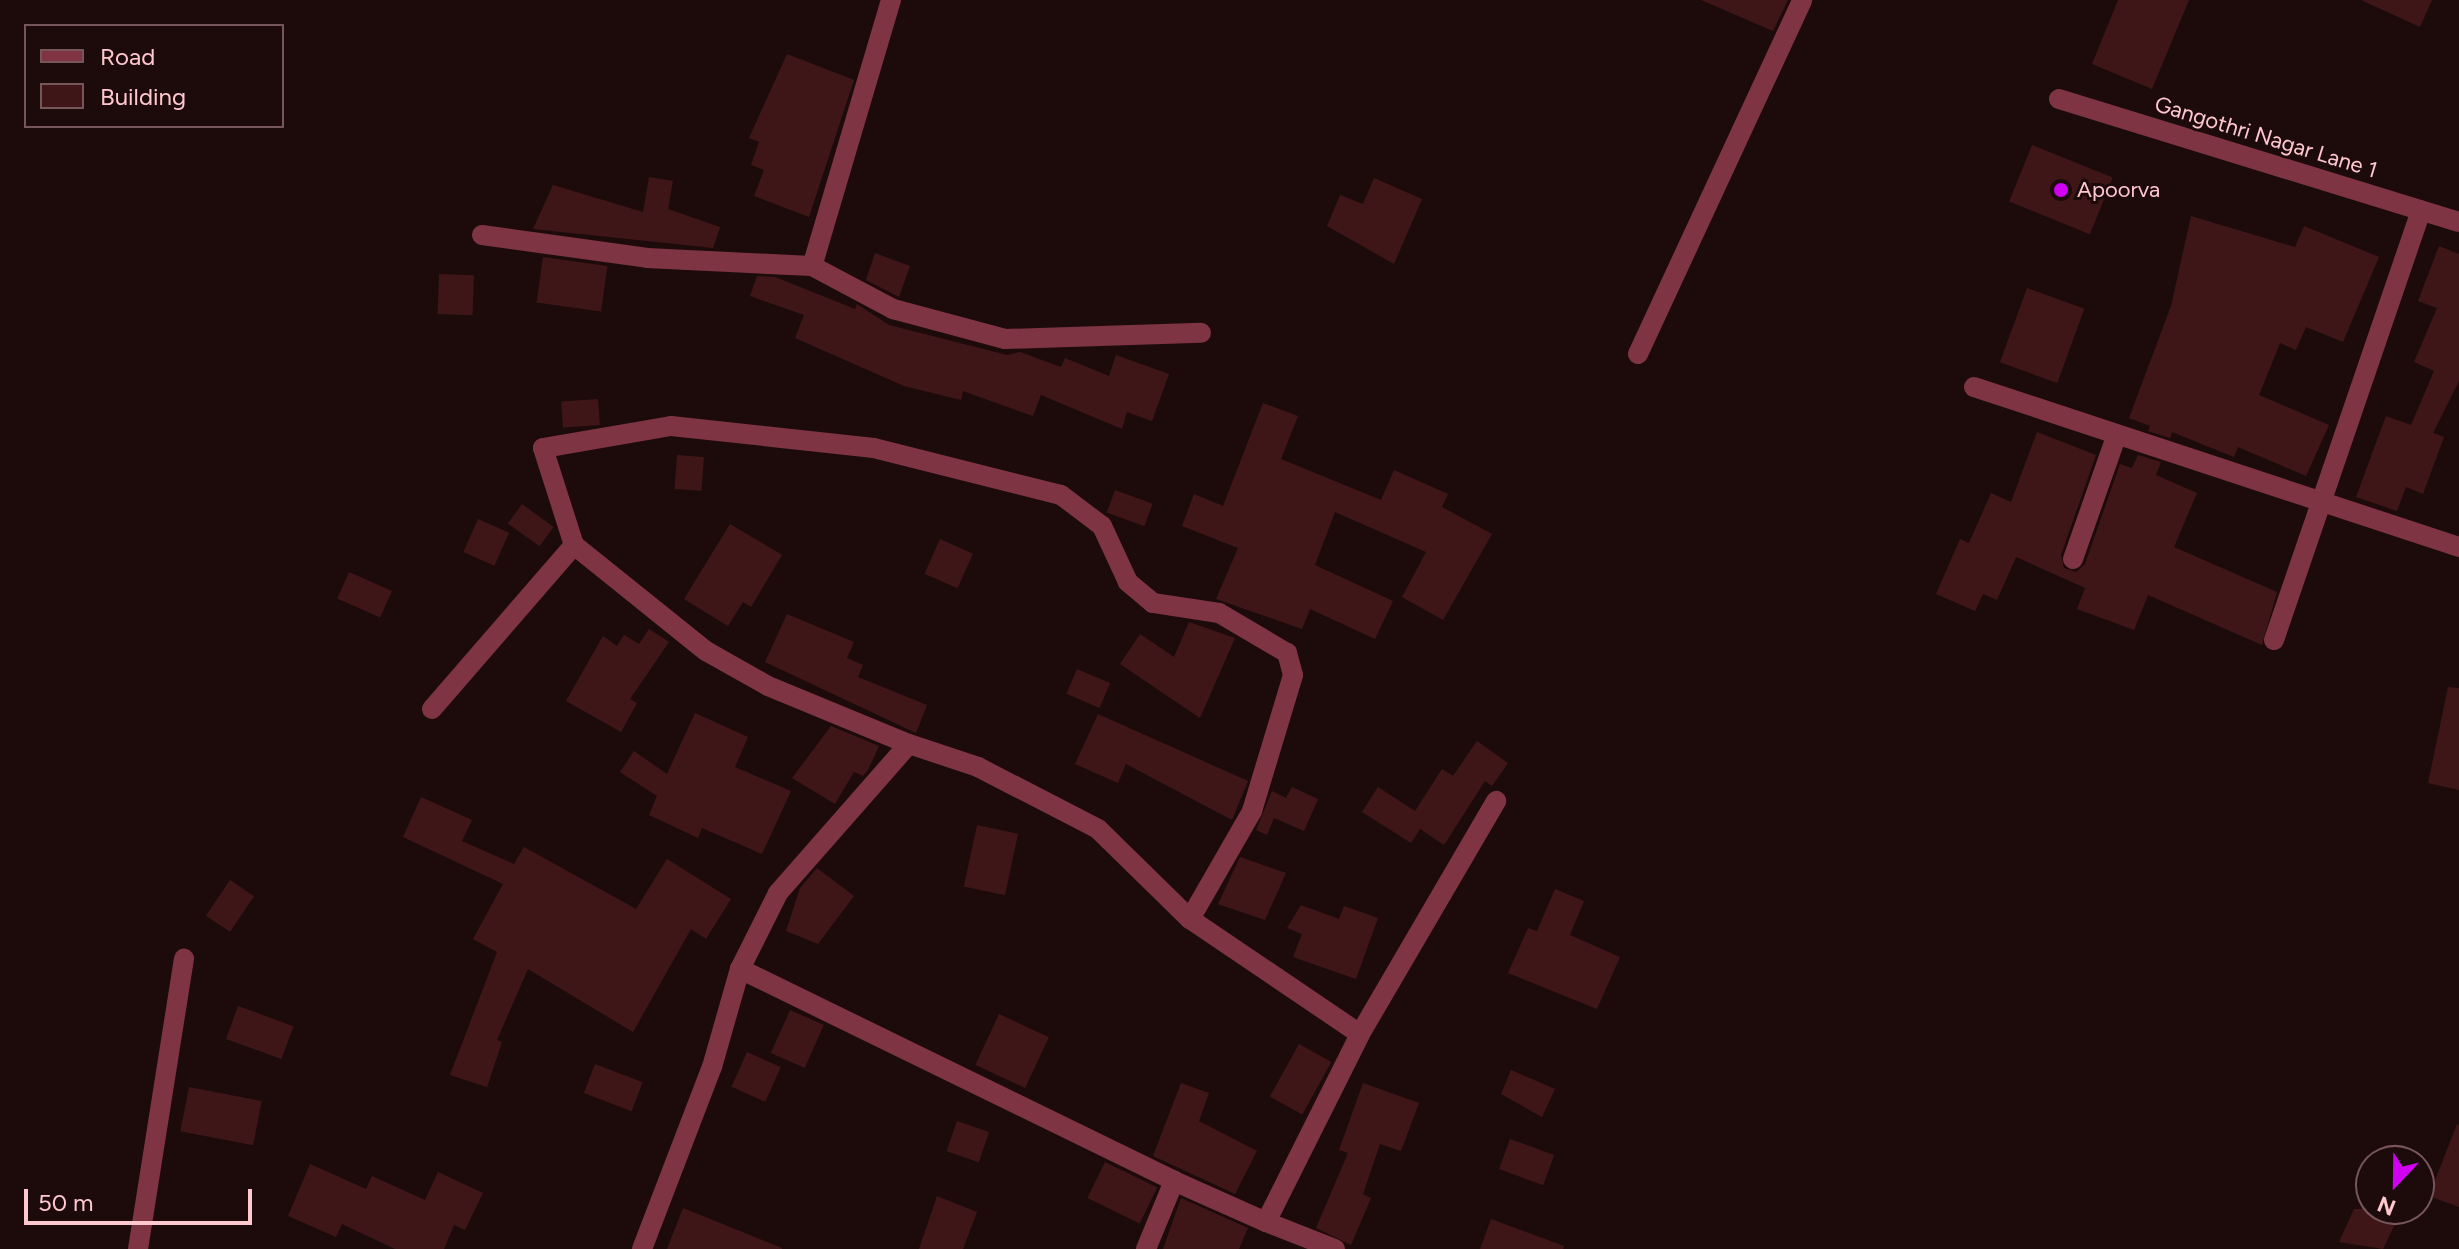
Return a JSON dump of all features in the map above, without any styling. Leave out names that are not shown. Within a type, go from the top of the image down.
[{"type":"street","points":[[812,266],[891,0]]},
{"type":"street","points":[[1638,354],[1802,0]]},
{"type":"street","name":"Gangothri Nagar Lane 1","points":[[2059,99],[2459,222]]},
{"type":"street","points":[[2274,640],[2421,210]]},
{"type":"street","points":[[482,235],[647,258],[812,266],[893,309],[1005,339],[1201,333]]},
{"type":"street","points":[[1974,387],[2116,437],[2321,500],[2459,547]]},
{"type":"street","points":[[1190,919],[1252,811],[1293,675],[1287,653],[1219,613],[1153,603],[1128,582],[1102,526],[1082,506],[1061,495],[874,448],[671,426],[543,448],[574,545],[706,651],[768,686],[909,744],[978,767],[1098,829],[1190,919],[1360,1034]]},
{"type":"street","points":[[2073,559],[2116,437]]},
{"type":"street","points":[[432,709],[574,545]]},
{"type":"street","points":[[642,1249],[712,1067],[740,969],[778,893],[909,744]]},
{"type":"street","points":[[1266,1222],[1360,1034],[1496,801]]},
{"type":"street","points":[[138,1249],[184,959]]},
{"type":"street","points":[[740,969],[1174,1181],[1335,1249]]},
{"type":"street","points":[[1146,1249],[1174,1181]]},
{"type":"building","points":[[1701,0],[1788,0],[1773,31]]},
{"type":"building","points":[[2118,0],[2189,0],[2152,89],[2092,64]]},
{"type":"building","points":[[2361,0],[2432,0],[2420,27]]},
{"type":"building","points":[[787,54],[854,80],[809,217],[754,196],[764,170],[751,165],[759,142],[749,138]]},
{"type":"building","name":"Apoorva","points":[[2032,145],[2113,178],[2090,234],[2009,202]]},
{"type":"building","points":[[649,177],[673,181],[668,209],[720,227],[713,248],[533,229],[553,185],[643,212]]},
{"type":"building","points":[[1374,178],[1422,199],[1394,264],[1327,226],[1340,195],[1363,204]]},
{"type":"building","points":[[2191,216],[2295,247],[2304,226],[2379,257],[2343,342],[2306,327],[2296,350],[2280,343],[2259,395],[2329,425],[2306,476],[2238,447],[2234,457],[2172,432],[2170,438],[2148,431],[2150,426],[2129,418],[2171,306]]},
{"type":"building","points":[[2439,246],[2459,254],[2459,381],[2433,433],[2444,437],[2423,494],[2406,487],[2397,511],[2356,497],[2386,416],[2411,425],[2434,371],[2414,362],[2437,308],[2418,301]]},
{"type":"building","points":[[875,253],[910,266],[899,297],[866,280]]},
{"type":"building","points":[[543,257],[607,266],[601,312],[537,303]]},
{"type":"building","points":[[439,274],[474,275],[473,315],[438,314]]},
{"type":"building","points":[[757,276],[775,277],[855,309],[857,304],[889,325],[1007,355],[1020,352],[1061,367],[1065,358],[1109,376],[1116,355],[1169,374],[1152,421],[1127,412],[1122,429],[1041,395],[1033,416],[963,391],[961,400],[904,386],[795,338],[804,315],[750,296]]},
{"type":"building","points":[[2027,288],[2084,309],[2057,383],[2000,362]]},
{"type":"building","points":[[598,399],[600,425],[563,428],[561,402]]},
{"type":"building","points":[[1263,403],[1298,416],[1281,459],[1381,500],[1394,470],[1448,494],[1442,507],[1492,534],[1443,620],[1402,597],[1426,552],[1335,512],[1315,565],[1393,601],[1375,639],[1310,609],[1302,629],[1216,599],[1238,548],[1182,526],[1194,494],[1223,506]]},
{"type":"building","points":[[2037,432],[2096,455],[2061,555],[2064,568],[2076,572],[2085,564],[2120,464],[2132,468],[2138,455],[2161,462],[2156,475],[2197,493],[2174,547],[2277,592],[2262,645],[2148,595],[2134,630],[2077,609],[2085,588],[2016,557],[1997,600],[1983,594],[1975,611],[1936,594],[1960,539],[1969,543],[1991,493],[2011,502]]},
{"type":"building","points":[[677,455],[704,457],[702,491],[675,489]]},
{"type":"building","points":[[1115,490],[1153,504],[1144,526],[1107,513]]},
{"type":"building","points":[[522,504],[554,527],[539,546],[508,523]]},
{"type":"building","points":[[478,519],[509,533],[494,566],[463,552]]},
{"type":"building","points":[[730,524],[782,555],[751,607],[743,602],[728,626],[684,599]]},
{"type":"building","points":[[940,539],[973,554],[957,588],[925,574]]},
{"type":"building","points":[[349,572],[392,591],[380,618],[337,598]]},
{"type":"building","points":[[787,614],[854,642],[847,658],[863,665],[858,677],[927,705],[916,733],[765,662]]},
{"type":"building","points":[[1189,622],[1235,638],[1200,718],[1120,664],[1140,634],[1174,657]]},
{"type":"building","points":[[649,629],[669,642],[630,699],[637,703],[621,732],[566,701],[603,636],[617,646],[624,635],[639,644]]},
{"type":"building","points":[[1077,669],[1110,683],[1100,708],[1066,694]]},
{"type":"building","points":[[2448,687],[2459,688],[2459,790],[2428,783]]},
{"type":"building","points":[[695,713],[748,737],[735,767],[791,791],[762,854],[702,828],[698,838],[649,815],[657,796],[620,772],[634,751],[667,774]]},
{"type":"building","points":[[1098,714],[1248,781],[1232,820],[1126,764],[1118,783],[1075,764]]},
{"type":"building","points":[[831,726],[879,746],[868,770],[863,776],[854,772],[835,804],[792,778]]},
{"type":"building","points":[[1477,741],[1508,763],[1492,786],[1485,781],[1444,845],[1420,829],[1411,843],[1362,812],[1378,787],[1415,811],[1442,769],[1453,776]]},
{"type":"building","points":[[1292,787],[1318,799],[1304,831],[1274,818],[1267,835],[1256,830],[1272,791],[1286,798]]},
{"type":"building","points":[[421,797],[472,820],[462,841],[514,864],[524,847],[636,909],[667,859],[731,899],[706,939],[691,929],[633,1032],[528,969],[497,1040],[502,1042],[487,1087],[450,1075],[497,952],[473,939],[503,884],[403,837]]},
{"type":"building","points":[[977,825],[1018,834],[1005,895],[964,887]]},
{"type":"building","points":[[1240,857],[1286,873],[1265,920],[1218,904]]},
{"type":"building","points":[[817,868],[854,896],[818,944],[786,931],[800,888]]},
{"type":"building","points":[[230,880],[254,896],[230,932],[206,916]]},
{"type":"building","points":[[1555,889],[1584,901],[1570,935],[1620,957],[1597,1009],[1508,973],[1528,928],[1537,931]]},
{"type":"building","points":[[1301,905],[1339,919],[1344,906],[1378,918],[1356,979],[1293,957],[1302,934],[1287,928]]},
{"type":"building","points":[[238,1006],[293,1026],[281,1059],[226,1039]]},
{"type":"building","points":[[790,1010],[824,1025],[805,1068],[771,1053]]},
{"type":"building","points":[[999,1014],[1049,1037],[1025,1088],[975,1065]]},
{"type":"building","points":[[1299,1044],[1331,1062],[1302,1114],[1270,1096]]},
{"type":"building","points":[[747,1052],[781,1067],[765,1102],[732,1087]]},
{"type":"building","points":[[595,1064],[643,1082],[632,1111],[584,1093]]},
{"type":"building","points":[[1511,1070],[1555,1089],[1542,1117],[1501,1094]]},
{"type":"building","points":[[1181,1083],[1209,1093],[1199,1121],[1257,1151],[1235,1194],[1153,1156]]},
{"type":"building","points":[[1363,1083],[1419,1103],[1401,1151],[1380,1144],[1363,1194],[1371,1198],[1351,1245],[1316,1228],[1348,1153],[1339,1150]]},
{"type":"building","points":[[189,1087],[262,1101],[253,1145],[180,1131]]},
{"type":"building","points":[[957,1121],[989,1132],[979,1162],[947,1151]]},
{"type":"building","points":[[2457,1124],[2459,1207],[2435,1198],[2435,1181]]},
{"type":"building","points":[[1510,1139],[1554,1155],[1543,1185],[1499,1169]]},
{"type":"building","points":[[1105,1162],[1157,1187],[1140,1223],[1087,1198]]},
{"type":"building","points":[[310,1164],[366,1189],[372,1176],[425,1200],[438,1172],[483,1193],[465,1230],[454,1225],[444,1249],[395,1249],[342,1224],[336,1237],[288,1216]]},
{"type":"building","points":[[937,1196],[977,1212],[963,1249],[919,1249]]},
{"type":"building","points":[[1181,1198],[1248,1228],[1239,1249],[1163,1249]]},
{"type":"building","points":[[683,1208],[782,1248],[782,1249],[667,1249]]},
{"type":"building","points":[[2354,1209],[2355,1225],[2394,1225],[2383,1249],[2339,1242]]},
{"type":"building","points":[[1491,1219],[1564,1246],[1563,1249],[1480,1249]]},
{"type":"place","name":"Apoorva","points":[[2061,190]]}]
